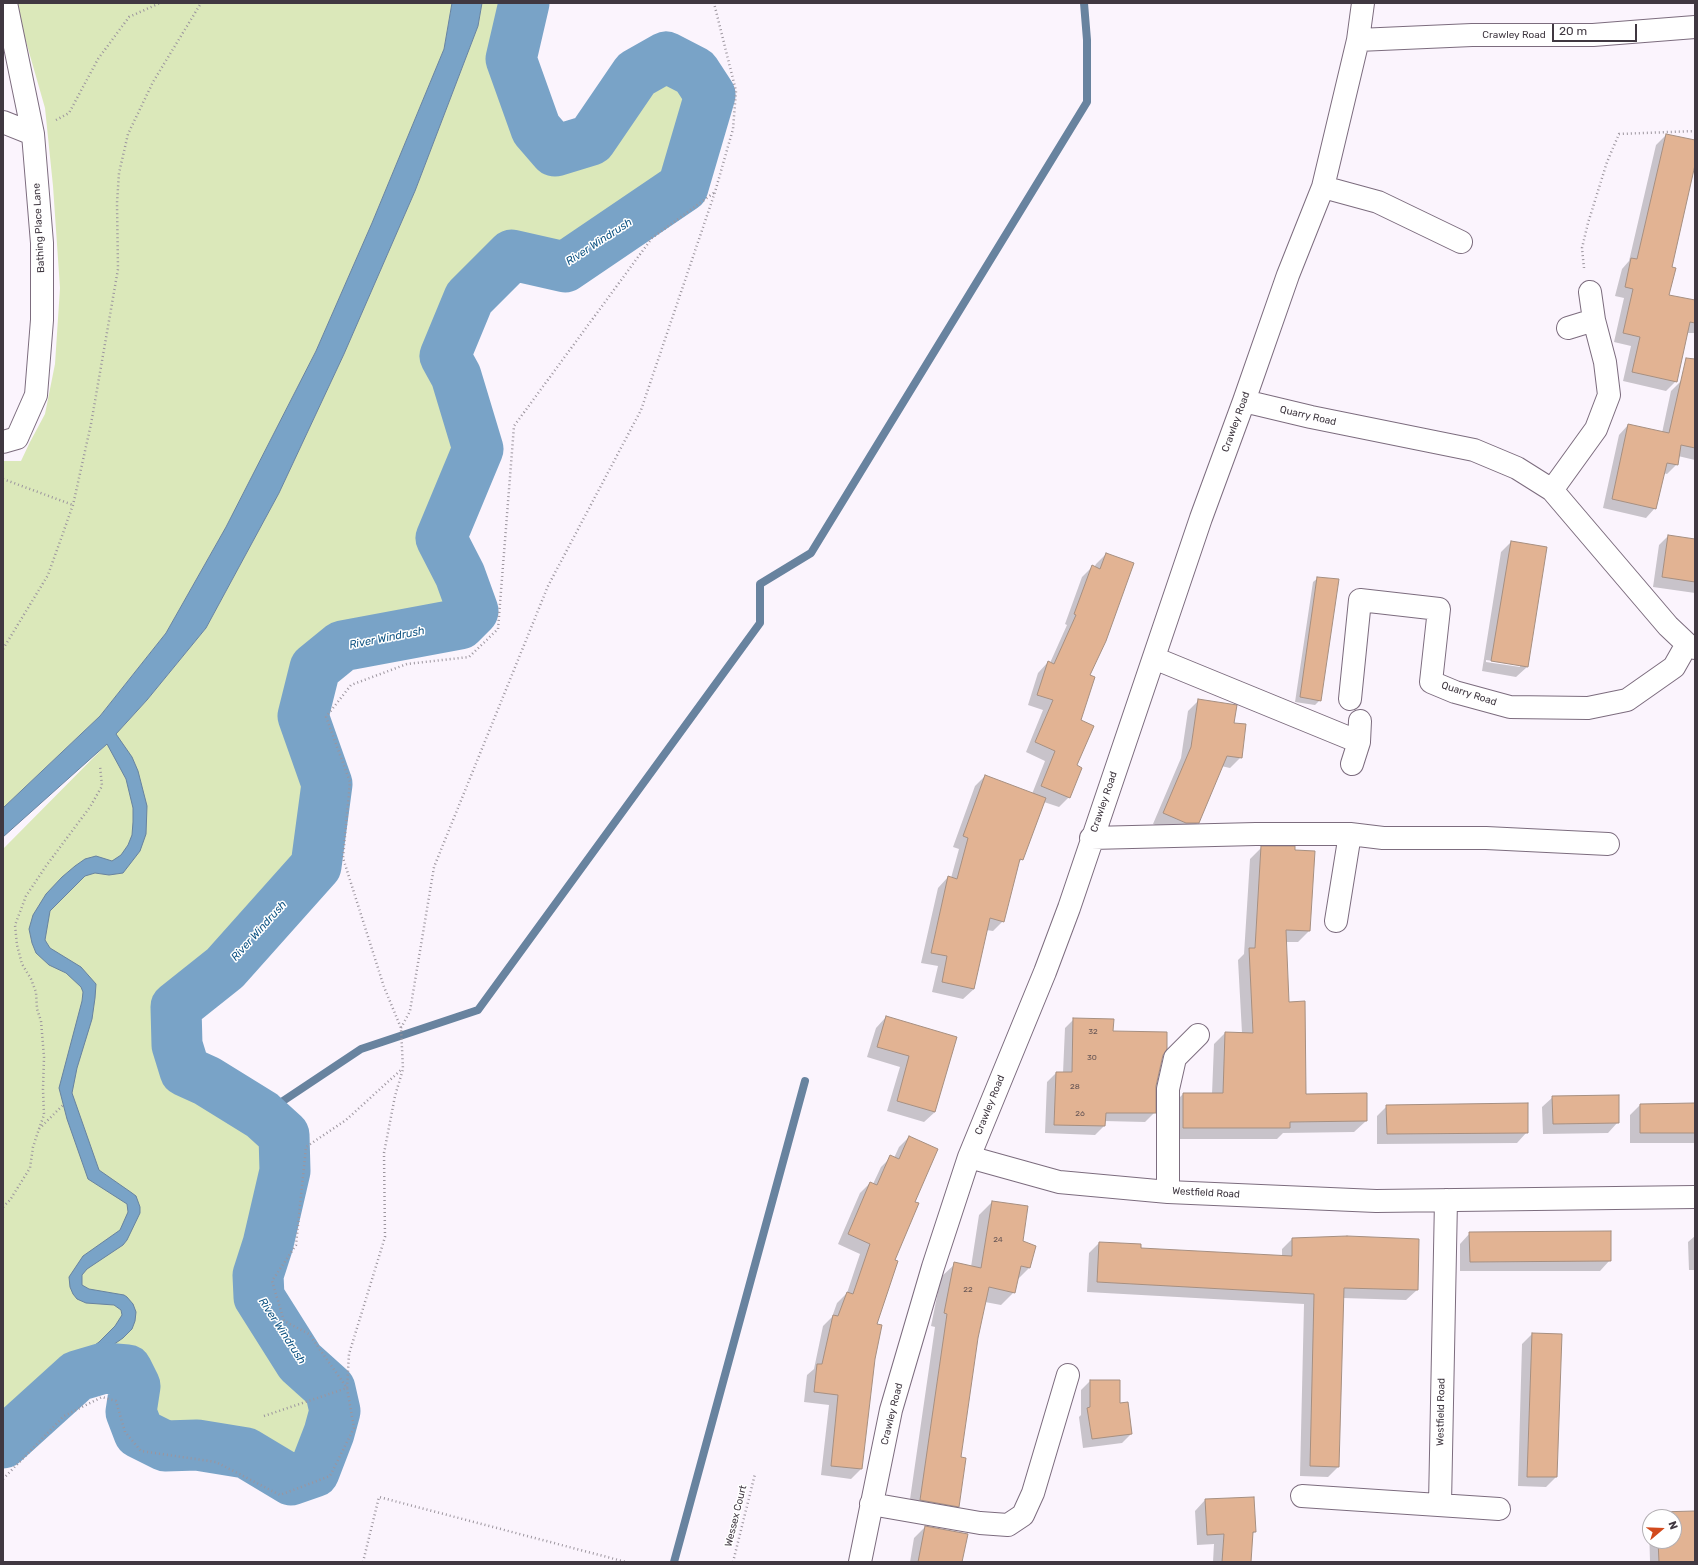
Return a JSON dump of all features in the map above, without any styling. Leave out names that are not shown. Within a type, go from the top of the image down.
[{"type":"street","name":"Bathing Place Lane","points":[[3,442],[17,438],[36,394],[42,320],[42,243],[33,134],[6,3]]},
{"type":"street","name":"Crawley Road","points":[[860,1562],[891,1410],[933,1267],[969,1157],[1069,908],[1091,838],[1201,518],[1288,275],[1323,186],[1358,40],[1364,3]]},
{"type":"street","name":"Crawley Road","points":[[1358,40],[1472,35],[1593,35],[1695,27]]},
{"type":"street","points":[[3,122],[33,134]]},
{"type":"street","points":[[1323,186],[1378,202],[1461,242]]},
{"type":"street","points":[[1552,490],[1596,429],[1609,395],[1605,362],[1594,320],[1590,292]]},
{"type":"street","points":[[1568,328],[1594,320]]},
{"type":"street","name":"Quarry Road","points":[[1244,401],[1311,417],[1474,450],[1517,468],[1552,490],[1668,626],[1691,646],[1674,667],[1627,700],[1588,708],[1510,707],[1455,692],[1432,682],[1439,609],[1360,600],[1350,699]]},
{"type":"street","points":[[1154,658],[1359,732],[1352,764]]},
{"type":"street","points":[[1091,838],[1256,834],[1350,834],[1383,838],[1486,838],[1608,844]]},
{"type":"street","points":[[1336,921],[1350,834]]},
{"type":"street","points":[[1168,1192],[1168,1089],[1175,1058],[1198,1035]]},
{"type":"street","name":"Westfield Road","points":[[969,1157],[1059,1182],[1168,1192],[1376,1201],[1695,1197]]},
{"type":"street","name":"Westfield Road","points":[[1440,1504],[1446,1200]]},
{"type":"street","points":[[871,1504],[980,1523],[1008,1525],[1023,1515],[1033,1493],[1068,1375]]},
{"type":"street","points":[[1302,1496],[1499,1509]]},
{"type":"path","points":[[33,134],[69,113],[98,59],[129,17],[160,3]]},
{"type":"path","points":[[3,649],[48,575],[73,505],[91,424],[118,269],[117,203],[119,174],[128,134],[152,82],[201,3]]},
{"type":"path","points":[[401,1028],[410,1011],[434,866],[548,586],[641,410],[714,192],[733,129],[736,90],[714,3]]},
{"type":"path","points":[[1590,292],[1584,270],[1582,248],[1607,162],[1619,134],[1695,131]]},
{"type":"path","points":[[3,1479],[64,1416],[102,1397],[116,1401],[125,1432],[141,1451],[216,1462],[280,1495],[330,1476],[354,1428],[348,1388],[349,1354],[385,1237],[384,1153],[395,1096],[403,1069],[401,1028],[384,987],[343,858],[350,782],[326,717],[351,685],[407,664],[469,657],[498,629],[514,426],[652,238],[714,192]]},
{"type":"path","points":[[3,479],[73,505]]},
{"type":"path","points":[[3,1207],[10,1200],[30,1168],[33,1147],[44,1115],[44,1057],[41,1021],[37,1009],[36,992],[31,979],[22,964],[17,945],[15,925],[26,896],[46,866],[90,807],[102,786],[100,766]]},
{"type":"path","points":[[348,1388],[309,1334],[284,1322],[272,1282],[296,1245],[306,1147],[346,1120],[403,1069]]},
{"type":"path","points":[[39,1130],[64,1104]]},
{"type":"path","points":[[264,1416],[348,1388]]},
{"type":"path","name":"Wessex Court","points":[[733,1562],[755,1474]]},
{"type":"path","points":[[362,1562],[379,1498],[626,1562]]},
{"type":"green space","points":[[15,3],[452,3],[444,49],[372,223],[316,351],[226,527],[166,633],[100,716],[3,808],[3,461],[21,461],[45,414],[55,364],[60,288],[53,186],[45,108]]},
{"type":"green space","points":[[482,3],[512,3],[498,57],[522,132],[550,163],[593,154],[642,84],[667,70],[688,81],[698,96],[673,177],[564,253],[509,244],[457,287],[431,356],[463,451],[427,535],[458,609],[334,637],[305,660],[288,714],[311,785],[305,860],[164,1000],[172,1085],[271,1143],[272,1171],[244,1267],[242,1297],[287,1378],[321,1410],[303,1460],[291,1464],[243,1439],[167,1433],[147,1422],[145,1380],[133,1359],[111,1358],[61,1367],[3,1413],[3,849],[100,751],[147,700],[206,628],[279,493],[344,354],[415,191],[478,26]]},
{"type":"water","points":[[452,3],[482,3],[478,26],[415,191],[344,354],[279,493],[206,628],[147,700],[116,734],[132,757],[138,771],[147,806],[146,834],[140,851],[123,873],[109,875],[95,873],[85,876],[50,911],[45,940],[50,948],[81,967],[96,984],[92,1019],[77,1068],[72,1093],[99,1170],[136,1196],[140,1207],[140,1213],[127,1240],[123,1245],[87,1269],[82,1275],[82,1285],[89,1289],[124,1295],[133,1304],[136,1312],[132,1329],[123,1338],[93,1359],[93,1363],[95,1365],[114,1361],[115,1372],[106,1373],[76,1383],[3,1451],[3,1436],[74,1372],[87,1351],[99,1342],[115,1326],[122,1315],[121,1310],[114,1305],[86,1303],[77,1299],[70,1287],[69,1277],[83,1256],[120,1230],[128,1212],[127,1204],[88,1179],[67,1119],[59,1088],[82,1001],[83,992],[81,987],[66,973],[49,965],[36,953],[29,929],[33,915],[46,894],[75,866],[85,859],[96,856],[112,861],[121,855],[128,845],[132,835],[133,808],[126,779],[107,744],[3,837],[3,808],[100,716],[166,633],[226,527],[316,351],[372,223],[444,49]]},
{"type":"building","points":[[1666,134],[1695,140],[1695,165],[1672,267],[1676,268],[1669,295],[1695,300],[1695,323],[1690,322],[1677,382],[1632,372],[1640,337],[1623,333],[1633,289],[1625,287],[1631,258],[1637,259]]},
{"type":"building","points":[[1686,358],[1695,359],[1695,448],[1681,445],[1678,465],[1667,463],[1656,509],[1612,499],[1628,424],[1669,433]]},
{"type":"building","points":[[1668,535],[1695,539],[1695,582],[1662,577]]},
{"type":"building","points":[[1511,541],[1547,547],[1528,667],[1491,661]]},
{"type":"building","points":[[1106,553],[1134,563],[1106,641],[1090,675],[1095,677],[1081,720],[1094,726],[1077,765],[1082,768],[1070,798],[1041,786],[1055,751],[1035,742],[1053,700],[1037,695],[1048,661],[1054,664],[1076,615],[1074,614],[1092,565],[1100,569]]},
{"type":"building","points":[[1317,577],[1339,579],[1321,701],[1300,697]]},
{"type":"building","points":[[1198,699],[1237,705],[1234,723],[1246,724],[1242,758],[1227,756],[1199,823],[1186,823],[1163,813],[1191,747]]},
{"type":"building","points":[[985,775],[1046,798],[1023,860],[1020,859],[1004,922],[990,918],[974,989],[942,982],[947,956],[931,953],[948,876],[957,879],[968,838],[963,836]]},
{"type":"building","points":[[1261,846],[1295,846],[1295,850],[1315,851],[1310,931],[1286,930],[1289,1002],[1305,1001],[1306,1094],[1367,1093],[1367,1121],[1290,1122],[1290,1128],[1183,1128],[1183,1093],[1223,1093],[1225,1032],[1253,1033],[1249,948],[1255,948]]},
{"type":"building","points":[[886,1016],[957,1037],[935,1112],[897,1101],[909,1056],[877,1047]]},
{"type":"building","points":[[1073,1018],[1114,1019],[1113,1031],[1167,1032],[1167,1049],[1163,1055],[1156,1086],[1156,1113],[1106,1113],[1105,1126],[1054,1125],[1056,1072],[1072,1072]]},
{"type":"building","points":[[1619,1095],[1619,1123],[1553,1124],[1552,1096]]},
{"type":"building","points":[[1528,1103],[1528,1133],[1387,1134],[1386,1105]]},
{"type":"building","points":[[1695,1103],[1695,1133],[1640,1133],[1640,1104]]},
{"type":"building","points":[[909,1136],[938,1149],[915,1202],[919,1203],[895,1260],[898,1261],[877,1324],[882,1325],[875,1359],[862,1469],[831,1466],[838,1395],[814,1392],[817,1364],[822,1364],[833,1315],[838,1316],[847,1292],[853,1294],[870,1244],[848,1234],[870,1182],[877,1185],[890,1155],[899,1159]]},
{"type":"building","points":[[992,1201],[1028,1206],[1023,1241],[1036,1246],[1030,1268],[1021,1266],[1015,1293],[989,1287],[978,1338],[961,1457],[966,1458],[959,1507],[920,1500],[947,1314],[944,1313],[954,1262],[981,1268]]},
{"type":"building","points":[[1611,1231],[1611,1261],[1470,1262],[1469,1232]]},
{"type":"building","points":[[1347,1236],[1419,1239],[1418,1290],[1344,1288],[1339,1467],[1310,1466],[1314,1294],[1097,1282],[1099,1242],[1141,1244],[1141,1248],[1292,1256],[1292,1238]]},
{"type":"building","points":[[1532,1333],[1562,1334],[1557,1477],[1527,1477]]},
{"type":"building","points":[[1090,1380],[1120,1380],[1120,1403],[1128,1402],[1132,1434],[1092,1439],[1087,1408],[1090,1407]]},
{"type":"building","points":[[1254,1497],[1256,1532],[1253,1532],[1251,1562],[1222,1562],[1224,1534],[1207,1535],[1205,1499]]},
{"type":"building","points":[[1682,1511],[1695,1511],[1695,1562],[1659,1562],[1658,1549],[1682,1549]]},
{"type":"building","points":[[925,1526],[968,1534],[962,1562],[918,1562]]},
{"type":"waterway","name":"River Windrush","points":[[3,1443],[77,1376],[104,1368],[127,1370],[135,1386],[131,1412],[139,1433],[165,1446],[197,1445],[246,1453],[291,1480],[314,1472],[329,1433],[335,1411],[330,1389],[300,1362],[259,1297],[258,1275],[268,1244],[285,1171],[284,1135],[262,1115],[207,1081],[185,1071],[177,1045],[176,1007],[225,968],[316,866],[327,784],[303,716],[315,668],[342,646],[460,624],[473,611],[460,575],[441,538],[478,449],[456,376],[445,356],[469,298],[512,255],[565,267],[683,187],[710,95],[695,72],[666,57],[636,74],[591,140],[555,151],[536,129],[511,59],[524,3]]},
{"type":"waterway","points":[[262,1115],[361,1049],[478,1010],[760,623],[760,584],[811,553],[1087,102],[1087,40],[1084,3]]},
{"type":"waterway","points":[[674,1562],[805,1081]]}]
